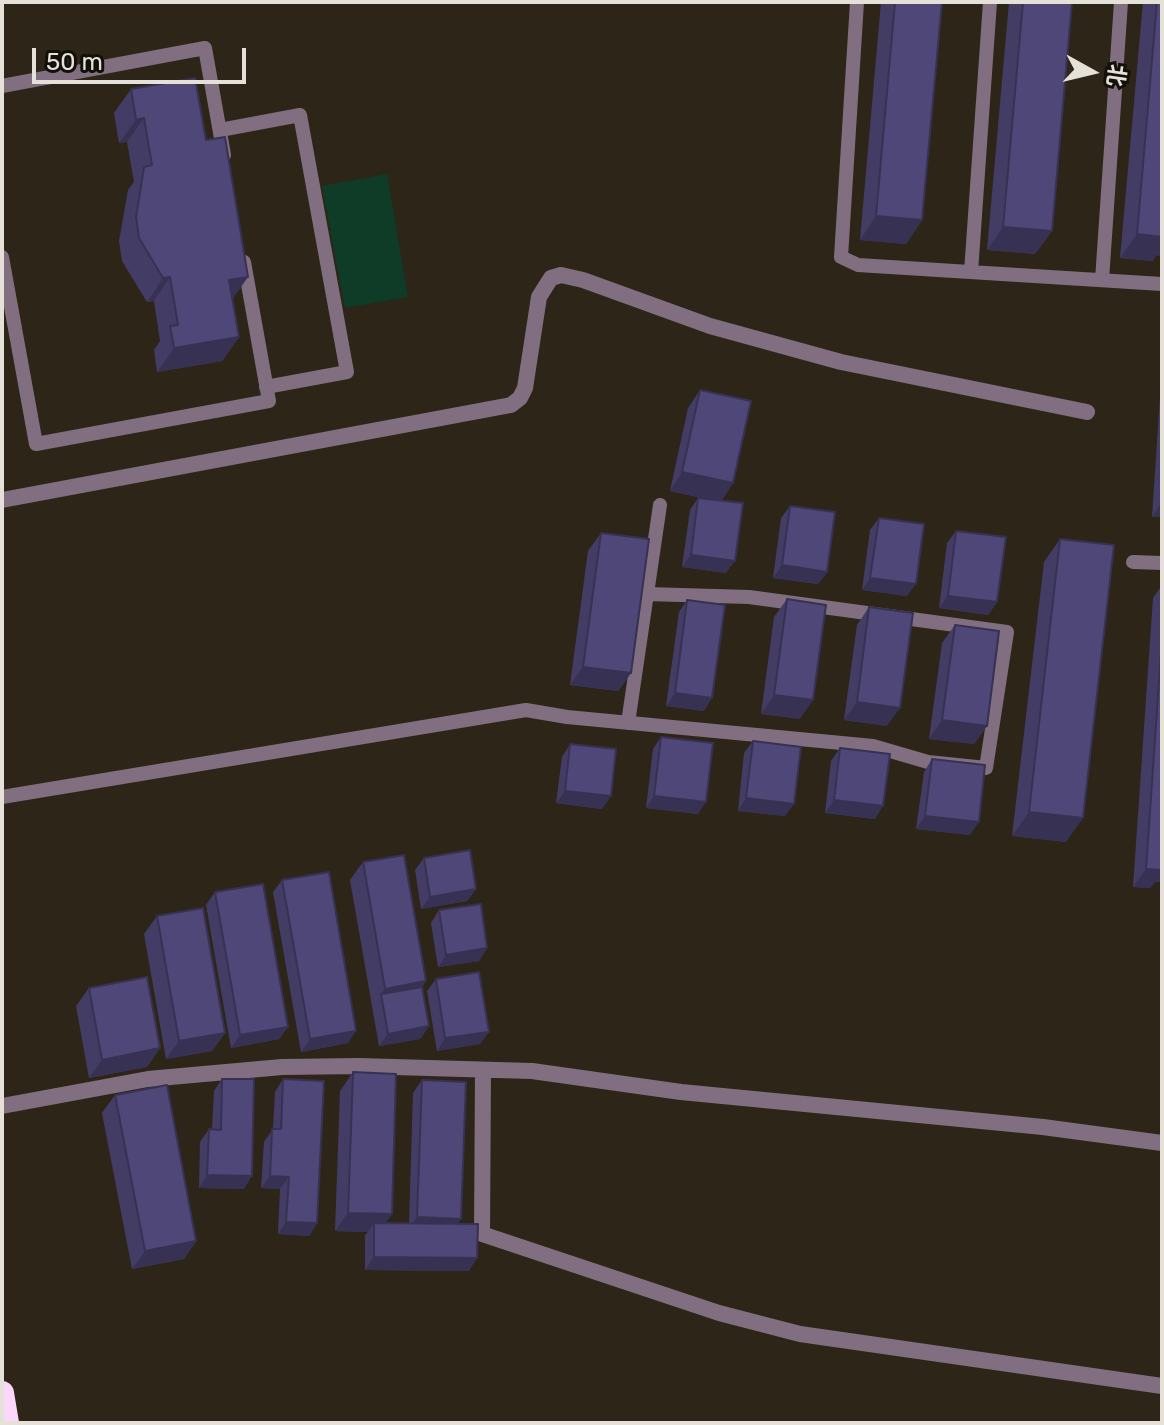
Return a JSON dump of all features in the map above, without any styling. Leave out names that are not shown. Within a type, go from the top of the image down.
[{"type":"highway","points":[[2,1393],[7,1423]]},
{"type":"street","points":[[2,500],[511,405],[520,398],[525,388],[539,297],[551,278],[561,275],[710,326],[841,362],[1087,412]]},
{"type":"street","points":[[2,1106],[148,1079],[215,1071],[344,1066],[532,1071],[681,1092],[1043,1127],[1162,1143]]},
{"type":"street","points":[[483,1070],[482,1234],[719,1313],[788,1331],[1162,1386]]},
{"type":"lane","points":[[857,2],[841,257],[858,265],[1162,284]]},
{"type":"lane","points":[[971,272],[990,2]]},
{"type":"lane","points":[[1102,280],[1121,2]]},
{"type":"lane","points":[[2,86],[205,48],[228,176]]},
{"type":"lane","points":[[220,130],[300,115],[347,372],[266,387]]},
{"type":"lane","points":[[2,257],[36,444],[269,401],[242,251]]},
{"type":"lane","points":[[628,723],[660,505]]},
{"type":"lane","points":[[1133,562],[1162,563]]},
{"type":"lane","points":[[2,797],[526,710],[628,723],[873,746],[928,762],[986,768],[1007,632],[749,597],[647,594]]},
{"type":"green space","points":[[387,174],[408,297],[345,308],[322,186]]},
{"type":"building","points":[[895,2],[942,2],[922,220],[876,216]]},
{"type":"building","points":[[1023,2],[1072,2],[1052,231],[1003,227]]},
{"type":"building","points":[[1157,2],[1162,2],[1162,237],[1137,234]]},
{"type":"building","points":[[195,78],[206,140],[225,137],[248,277],[229,280],[239,337],[174,348],[170,326],[178,325],[170,277],[163,278],[139,238],[136,217],[144,167],[152,165],[144,118],[136,120],[131,89]]},
{"type":"building","points":[[700,390],[751,401],[733,483],[682,472]]},
{"type":"building","points":[[698,498],[743,503],[735,561],[691,555]]},
{"type":"building","points":[[790,506],[835,512],[827,572],[782,565]]},
{"type":"building","points":[[879,518],[924,524],[916,584],[870,578]]},
{"type":"building","points":[[956,531],[1006,537],[997,602],[948,596]]},
{"type":"building","points":[[601,533],[649,539],[631,673],[583,667]]},
{"type":"building","points":[[1060,539],[1114,545],[1083,818],[1029,812]]},
{"type":"building","points":[[787,599],[826,605],[813,700],[774,695]]},
{"type":"building","points":[[687,600],[725,605],[712,698],[675,693]]},
{"type":"building","points":[[869,607],[913,613],[900,708],[857,702]]},
{"type":"building","points":[[955,625],[999,631],[987,726],[942,720]]},
{"type":"building","points":[[1162,638],[1162,870],[1146,869]]},
{"type":"building","points":[[661,737],[713,743],[706,802],[654,796]]},
{"type":"building","points":[[753,741],[801,747],[794,804],[746,798]]},
{"type":"building","points":[[570,744],[616,749],[611,796],[565,791]]},
{"type":"building","points":[[840,748],[890,754],[883,806],[834,800]]},
{"type":"building","points":[[932,759],[985,765],[979,822],[925,816]]},
{"type":"building","points":[[470,850],[476,889],[430,897],[424,858]]},
{"type":"building","points":[[404,855],[426,981],[385,989],[363,862]]},
{"type":"building","points":[[329,872],[356,1031],[310,1039],[282,880]]},
{"type":"building","points":[[263,884],[288,1027],[240,1035],[215,892]]},
{"type":"building","points":[[481,904],[487,948],[446,955],[439,910]]},
{"type":"building","points":[[203,908],[225,1033],[179,1041],[157,916]]},
{"type":"building","points":[[479,972],[489,1032],[445,1038],[436,979]]},
{"type":"building","points":[[147,977],[160,1048],[102,1060],[89,988]]},
{"type":"building","points":[[422,987],[429,1026],[388,1034],[381,994]]},
{"type":"building","points":[[353,1072],[396,1074],[392,1214],[348,1213]]},
{"type":"building","points":[[222,1079],[254,1079],[252,1176],[207,1175],[209,1129],[221,1130]]},
{"type":"building","points":[[283,1079],[324,1081],[317,1223],[286,1222],[289,1177],[270,1176],[272,1129],[281,1129]]},
{"type":"building","points":[[422,1080],[466,1082],[461,1219],[417,1217]]},
{"type":"building","points":[[167,1085],[196,1241],[145,1251],[115,1095]]},
{"type":"building","points":[[374,1223],[478,1224],[477,1258],[374,1257]]}]
